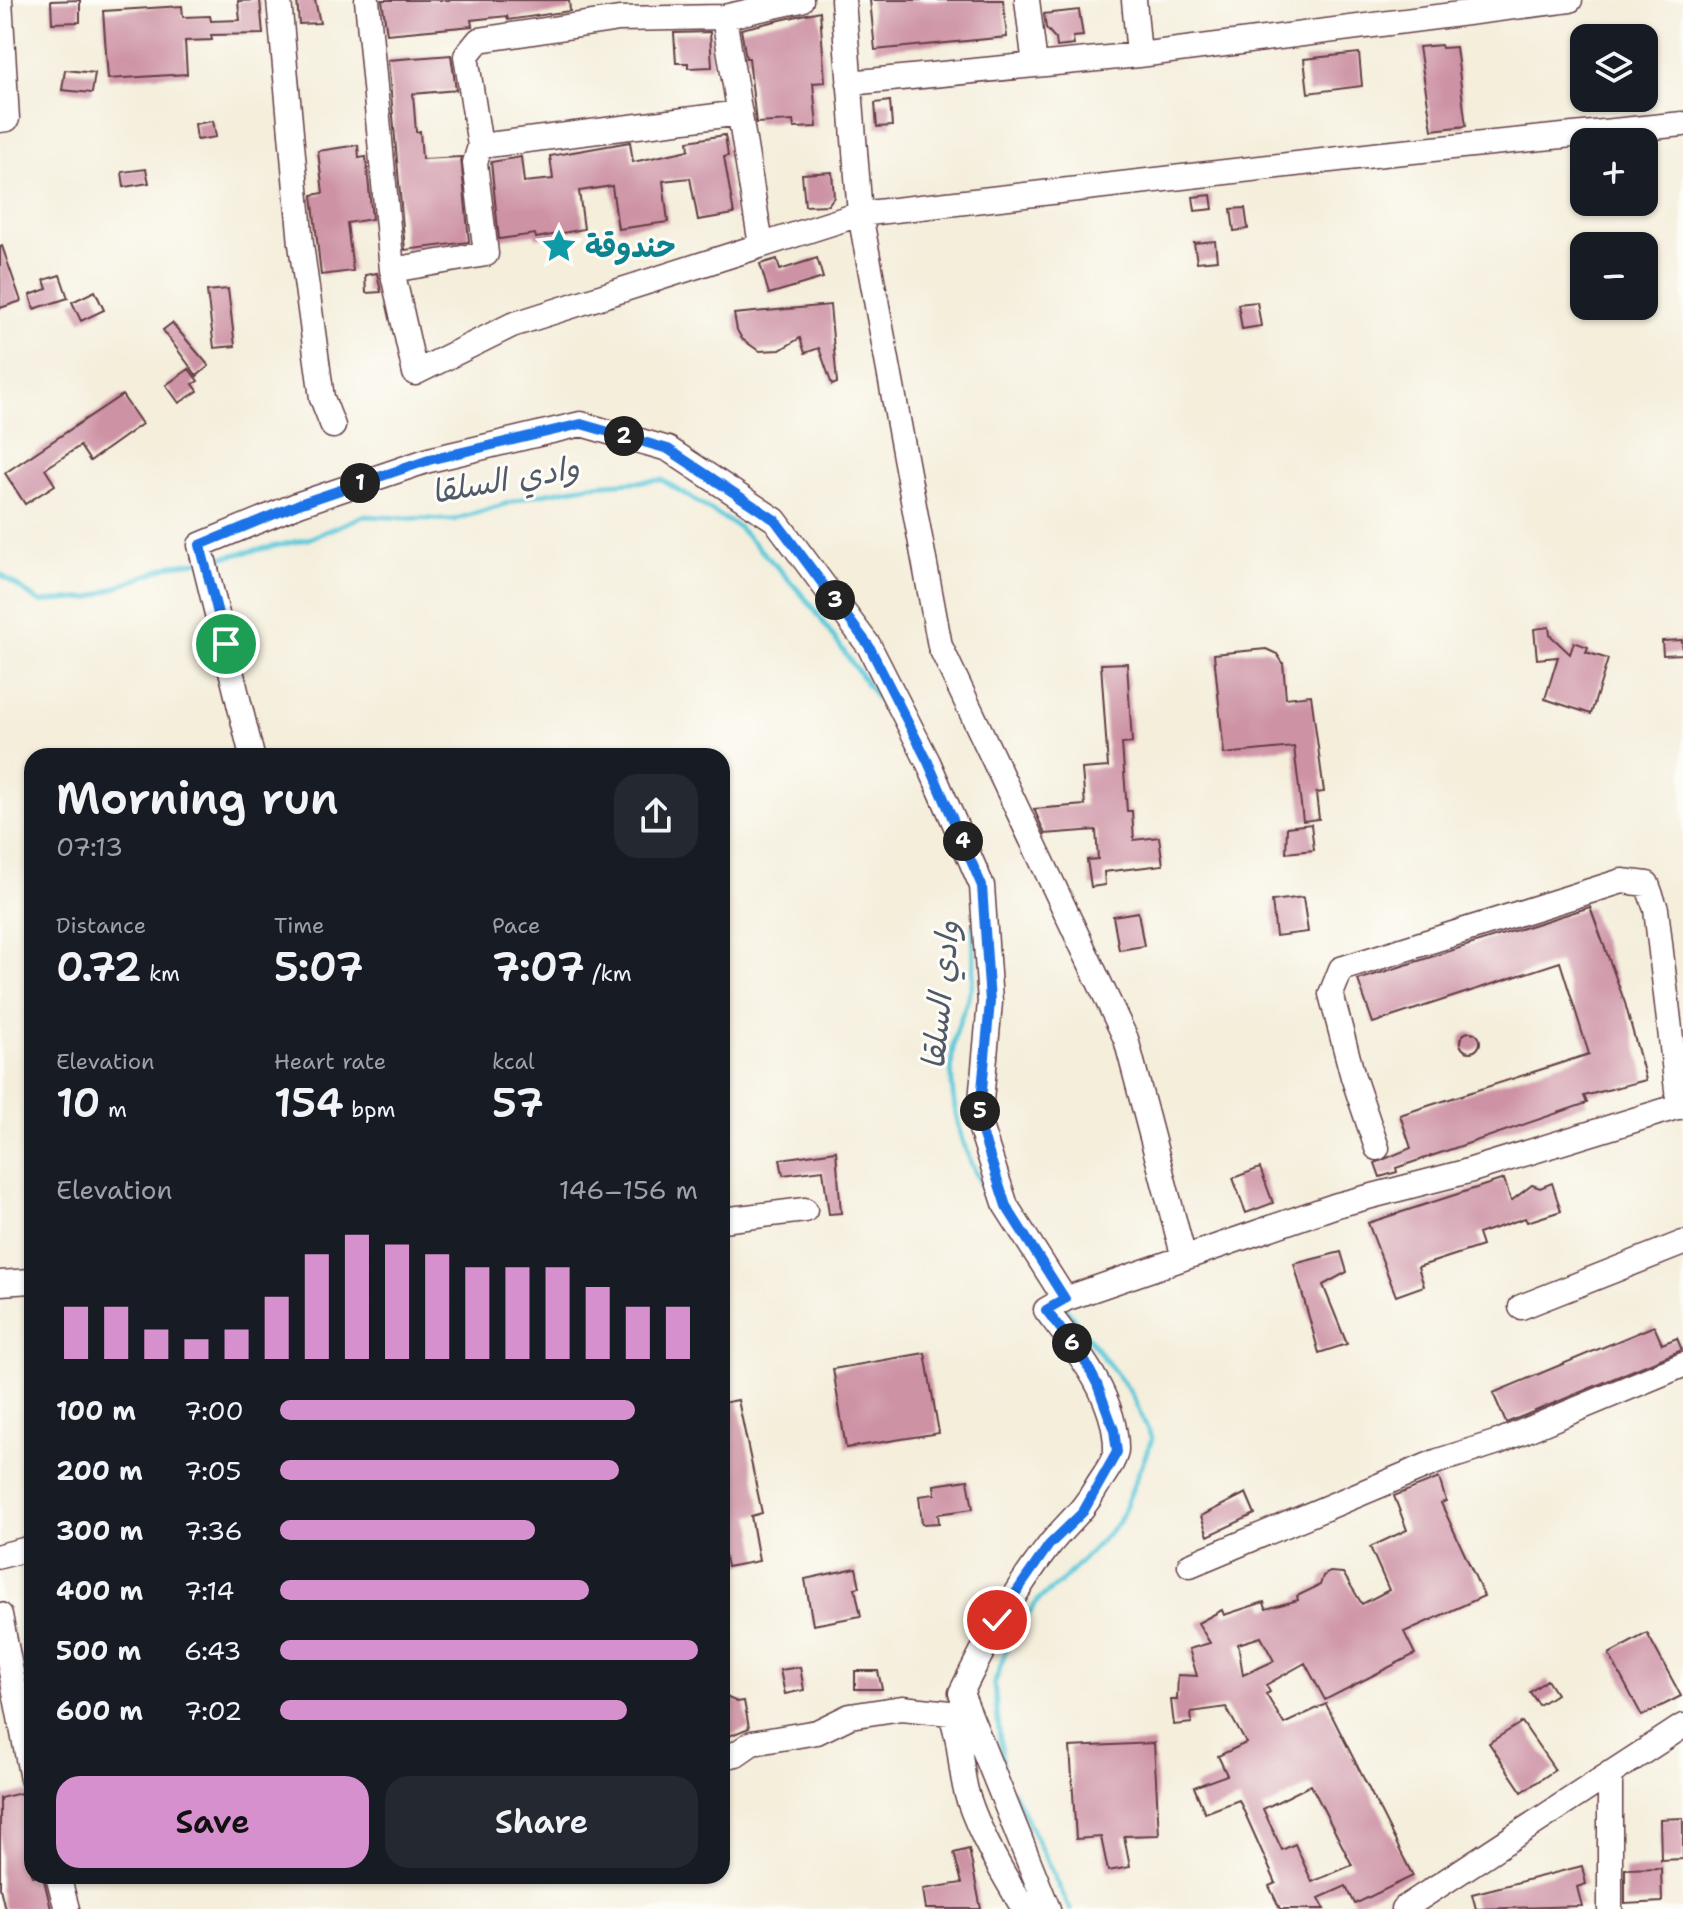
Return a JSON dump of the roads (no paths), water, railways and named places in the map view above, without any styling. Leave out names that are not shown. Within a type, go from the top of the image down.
[{"type":"street","points":[[0,0],[7,119],[0,120]]},
{"type":"street","points":[[279,0],[301,244],[322,398],[333,426]]},
{"type":"street","points":[[367,0],[392,270],[415,373],[512,325],[860,214],[1383,154],[1683,124]]},
{"type":"street","points":[[392,270],[486,254],[475,163],[480,146],[466,56],[479,40],[618,10],[724,17],[801,0]]},
{"type":"street","points":[[843,0],[860,214],[940,646],[1126,1039],[1184,1258]]},
{"type":"street","points":[[1027,0],[1035,65]]},
{"type":"street","points":[[1134,0],[1139,55]]},
{"type":"street","points":[[849,83],[1139,55],[1570,0]]},
{"type":"street","points":[[724,17],[761,245]]},
{"type":"street","points":[[480,146],[740,113]]},
{"type":"street","points":[[250,748],[200,545],[299,504],[429,460],[581,424],[668,449],[775,520],[869,646],[928,762],[982,886],[990,1002],[979,1123],[1006,1206],[1097,1384],[1114,1430],[1117,1452],[1083,1512],[1049,1545],[997,1620],[961,1693],[1048,1909]]},
{"type":"street","points":[[1055,1304],[1365,1197],[1465,1172],[1681,1106],[1656,909],[1647,884],[1622,881],[1341,969],[1331,994],[1353,1077],[1377,1148]]},
{"type":"street","points":[[730,1219],[805,1210]]},
{"type":"street","points":[[1521,1307],[1683,1243]]},
{"type":"street","points":[[0,1283],[24,1282]]},
{"type":"street","points":[[1190,1565],[1438,1461],[1498,1442],[1683,1365]]},
{"type":"street","points":[[0,1556],[24,1550]]},
{"type":"street","points":[[0,1615],[24,1738]]},
{"type":"street","points":[[730,1755],[752,1743],[817,1732],[850,1716],[902,1708],[950,1713],[959,1733],[967,1796],[987,1844],[1024,1909]]},
{"type":"street","points":[[1403,1909],[1440,1888],[1683,1726]]},
{"type":"street","points":[[1610,1773],[1610,1909]]},
{"type":"street","points":[[60,1884],[67,1909]]},
{"type":"waterway","name":"وادي السلقا","points":[[210,560],[308,539],[363,516],[453,520],[531,496],[591,485],[662,480],[738,527],[783,573],[811,605],[898,728]]},
{"type":"waterway","name":"وادي السلقا","points":[[0,574],[40,602],[90,598],[172,565],[197,562]]},
{"type":"waterway","name":"وادي السلقا","points":[[973,927],[973,982],[954,1041],[952,1089],[967,1151],[995,1206]]},
{"type":"waterway","name":"وادي السلقا","points":[[1003,1767],[994,1685],[1008,1644],[1039,1599],[1060,1583],[1119,1522],[1152,1439],[1131,1393],[1064,1306]]},
{"type":"waterway","name":"وادي السلقا","points":[[1013,1791],[1070,1909]]},
{"type":"place","name":"حندوقة","points":[[559,246]]}]
